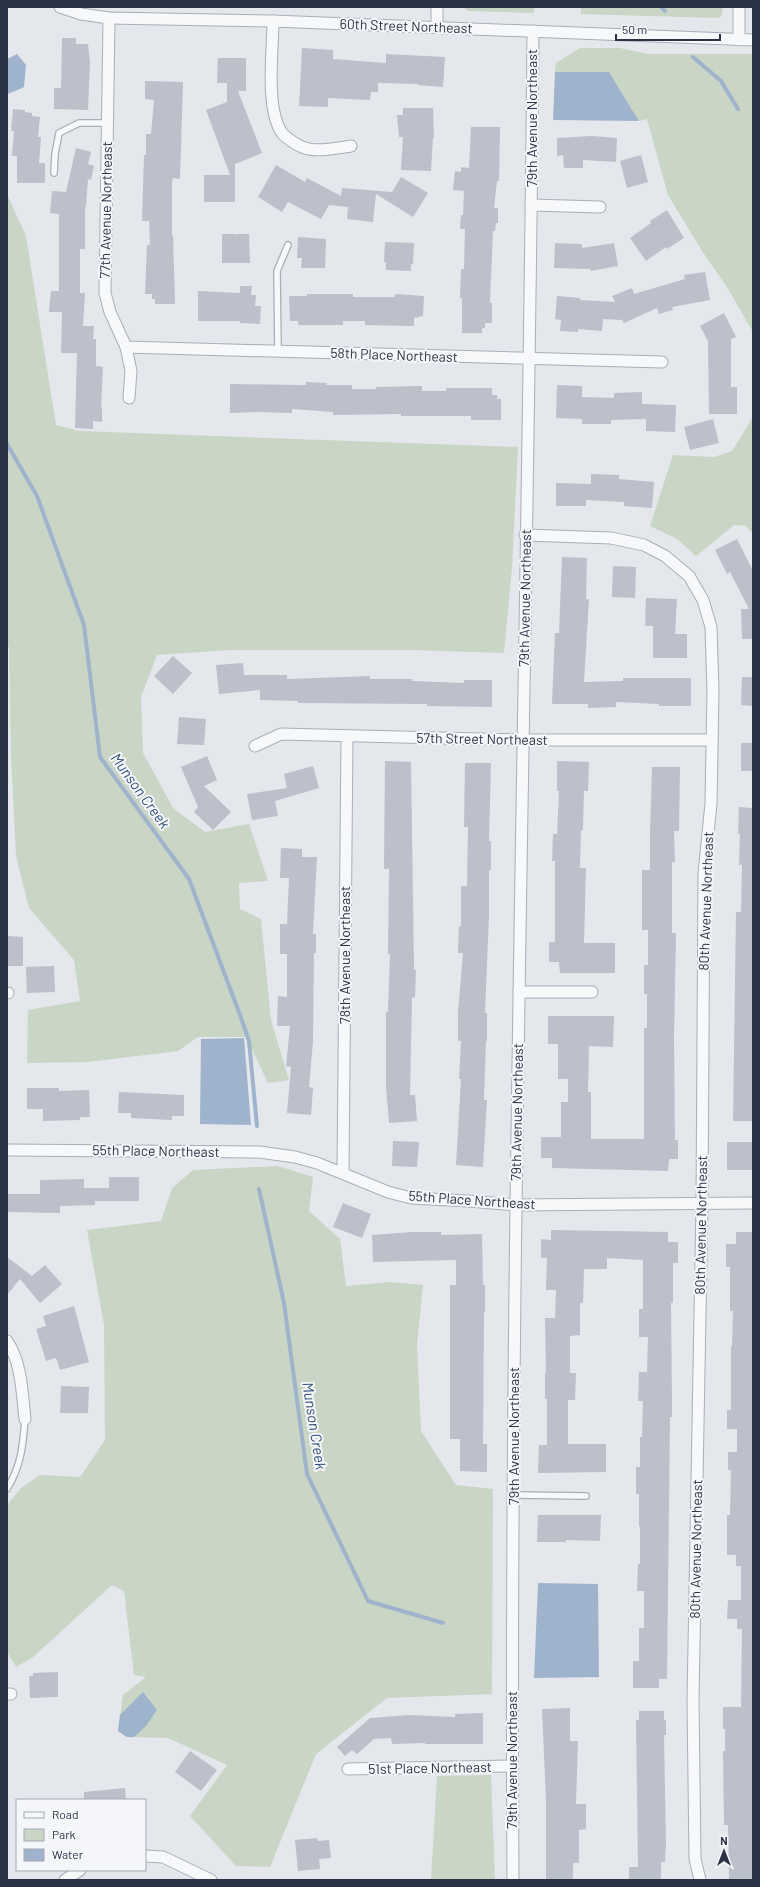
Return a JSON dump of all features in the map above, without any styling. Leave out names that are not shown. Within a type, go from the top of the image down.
[{"type":"street","name":"60th Street Northeast","points":[[60,7],[81,14],[109,18],[273,20],[753,40]]},
{"type":"street","points":[[436,7],[437,27]]},
{"type":"street","points":[[739,7],[739,40]]},
{"type":"street","name":"77th Avenue Northeast","points":[[109,18],[105,293],[110,312],[126,347],[131,371],[129,398]]},
{"type":"street","points":[[273,20],[271,62],[275,118],[283,134],[303,148],[321,149],[351,146]]},
{"type":"street","name":"79th Avenue Northeast","points":[[512,1880],[515,1205],[524,740],[525,535],[529,359],[533,31]]},
{"type":"street","name":"79th Avenue Northeast","points":[[531,205],[600,207]]},
{"type":"street","name":"58th Place Northeast","points":[[126,347],[662,362]]},
{"type":"street","name":"80th Avenue Northeast","points":[[525,535],[611,538],[627,540],[644,545],[665,556],[689,576],[703,600],[711,627],[713,692],[711,804],[704,873],[702,1204],[693,1701],[695,1859],[700,1880]]},
{"type":"street","name":"57th Street Northeast","points":[[255,746],[281,734],[524,740],[712,740]]},
{"type":"street","name":"78th Avenue Northeast","points":[[343,1173],[347,736]]},
{"type":"street","points":[[519,992],[592,992]]},
{"type":"street","name":"55th Place Northeast","points":[[7,1150],[259,1152],[295,1157],[343,1173],[388,1192],[411,1198],[515,1205],[753,1203]]},
{"type":"street","points":[[7,1341],[13,1350],[20,1379],[25,1420]]},
{"type":"street","name":"51st Place Northeast","points":[[348,1769],[512,1766]]},
{"type":"street","points":[[146,1856],[163,1857],[211,1880]]},
{"type":"street","points":[[65,1880],[78,1871]]},
{"type":"lane","points":[[54,173],[55,154],[59,133],[79,123],[108,123]]},
{"type":"lane","points":[[278,351],[276,271],[288,245]]},
{"type":"lane","points":[[7,1489],[16,1474],[23,1445],[25,1420]]},
{"type":"lane","points":[[514,1495],[586,1496]]},
{"type":"green space","points":[[464,7],[534,7],[534,13],[468,11]]},
{"type":"green space","points":[[581,7],[723,7],[722,15],[718,18],[581,14]]},
{"type":"green space","points":[[580,48],[620,48],[648,54],[753,54],[753,332],[727,287],[702,251],[668,195],[647,119],[639,121],[609,72],[555,72],[556,63]]},
{"type":"green space","points":[[7,194],[26,236],[56,425],[79,431],[518,447],[512,568],[504,653],[411,650],[229,650],[157,655],[141,697],[143,753],[173,808],[205,832],[249,824],[268,881],[239,883],[240,909],[261,919],[271,1020],[289,1080],[268,1083],[246,1037],[198,1037],[178,1051],[88,1062],[27,1063],[28,1010],[80,1001],[74,960],[29,908],[16,856],[11,755],[9,649],[7,640]]},
{"type":"green space","points":[[753,417],[753,534],[746,526],[734,525],[696,556],[677,539],[650,526],[673,455],[714,457],[732,451]]},
{"type":"green space","points":[[278,1166],[313,1177],[309,1211],[340,1239],[346,1286],[390,1282],[423,1285],[417,1344],[421,1431],[456,1485],[493,1489],[492,1694],[387,1698],[316,1754],[270,1867],[236,1866],[190,1816],[227,1765],[168,1738],[127,1737],[118,1731],[123,1695],[146,1677],[134,1675],[124,1591],[112,1585],[32,1658],[16,1667],[7,1652],[7,1505],[21,1488],[40,1475],[80,1477],[105,1440],[104,1325],[87,1230],[161,1221],[172,1188],[193,1170]]},
{"type":"green space","points":[[491,1775],[495,1880],[431,1880],[437,1776]]},
{"type":"water","points":[[17,54],[26,65],[24,87],[7,94],[7,59]]},
{"type":"water","points":[[555,72],[609,72],[639,121],[553,120]]},
{"type":"water","points":[[244,1038],[251,1125],[200,1124],[201,1039]]},
{"type":"water","points":[[538,1583],[598,1584],[599,1677],[534,1678]]},
{"type":"water","points":[[143,1692],[157,1710],[146,1726],[134,1737],[127,1737],[118,1731],[120,1715]]},
{"type":"building","points":[[62,38],[76,38],[76,44],[88,44],[90,63],[88,110],[54,109],[54,88],[61,88]]},
{"type":"building","points":[[302,48],[333,50],[333,59],[386,63],[386,54],[445,57],[443,87],[418,84],[378,83],[378,92],[371,92],[370,100],[328,98],[328,107],[299,106]]},
{"type":"building","points":[[218,58],[246,58],[246,91],[238,91],[262,153],[235,164],[235,202],[204,202],[204,175],[230,175],[206,110],[227,102],[227,83],[217,83]]},
{"type":"building","points":[[145,81],[183,82],[180,179],[173,178],[172,182],[172,236],[175,304],[155,304],[155,299],[152,299],[152,294],[145,294],[147,245],[150,245],[149,221],[142,221],[144,155],[146,155],[146,134],[151,134],[154,100],[145,99]]},
{"type":"building","points":[[403,108],[433,108],[434,138],[431,171],[401,170],[403,137],[399,137],[397,115],[403,115]]},
{"type":"building","points":[[13,109],[25,110],[25,112],[32,113],[32,116],[40,117],[38,137],[41,137],[39,163],[45,163],[45,183],[17,183],[17,156],[12,156],[14,131],[11,131]]},
{"type":"building","points":[[471,127],[500,127],[499,181],[497,181],[494,208],[498,208],[498,223],[496,223],[495,231],[493,231],[490,303],[492,303],[492,323],[485,323],[485,328],[482,328],[482,333],[462,333],[462,298],[460,298],[461,269],[464,269],[465,229],[460,229],[461,215],[463,215],[464,191],[453,190],[455,171],[461,172],[461,167],[469,168]]},
{"type":"building","points":[[591,136],[617,138],[616,162],[583,160],[583,168],[564,168],[563,155],[557,156],[557,138]]},
{"type":"building","points":[[76,148],[91,152],[88,164],[94,166],[91,180],[88,179],[85,207],[85,249],[80,249],[80,293],[85,293],[83,326],[94,326],[93,339],[96,339],[96,366],[103,367],[101,407],[102,422],[93,421],[93,429],[75,428],[77,353],[61,353],[62,312],[49,312],[51,291],[59,291],[59,214],[50,213],[52,191],[66,192]]},
{"type":"building","points":[[641,155],[648,182],[627,188],[620,161]]},
{"type":"building","points":[[276,165],[305,182],[307,178],[341,196],[342,188],[392,192],[401,177],[428,193],[413,217],[376,194],[373,222],[347,219],[348,207],[329,205],[321,219],[288,202],[282,212],[258,197]]},
{"type":"building","points":[[667,210],[684,238],[667,249],[666,247],[646,261],[630,238],[651,223],[650,221]]},
{"type":"building","points":[[222,234],[235,234],[234,237],[236,234],[249,234],[250,263],[222,263]]},
{"type":"building","points":[[298,237],[326,239],[325,268],[301,268],[302,258],[297,258]]},
{"type":"building","points":[[385,242],[414,243],[413,264],[411,264],[411,271],[386,270],[386,262],[384,262]]},
{"type":"building","points":[[555,243],[582,244],[582,248],[614,243],[618,266],[591,271],[590,269],[554,268]]},
{"type":"building","points":[[705,272],[710,300],[672,307],[673,310],[659,314],[657,308],[624,323],[622,320],[603,319],[602,331],[578,329],[578,332],[560,331],[561,320],[555,319],[557,296],[580,298],[580,300],[615,302],[612,296],[632,288],[634,294],[685,279],[684,275]]},
{"type":"building","points":[[240,286],[252,286],[251,295],[256,295],[255,306],[261,306],[260,324],[240,323],[240,321],[198,321],[198,291],[240,293]]},
{"type":"building","points":[[307,294],[353,294],[353,297],[395,297],[395,294],[424,296],[423,316],[414,318],[414,326],[365,325],[365,321],[343,321],[343,325],[298,325],[298,321],[290,321],[289,296],[307,296]]},
{"type":"building","points":[[724,313],[736,337],[731,339],[731,387],[737,387],[737,414],[709,414],[708,341],[700,326]]},
{"type":"building","points":[[306,382],[327,383],[326,385],[352,385],[352,389],[422,386],[422,391],[446,391],[446,388],[492,388],[492,395],[497,395],[497,399],[501,399],[501,420],[471,420],[471,416],[401,416],[401,414],[333,415],[333,412],[292,409],[292,413],[230,413],[230,384],[306,385]]},
{"type":"building","points":[[557,385],[582,386],[582,397],[614,398],[614,393],[642,392],[642,404],[676,405],[675,432],[646,431],[646,419],[611,420],[611,424],[582,424],[582,419],[556,418]]},
{"type":"building","points":[[713,419],[719,443],[690,450],[684,427]]},
{"type":"building","points":[[591,474],[619,475],[619,479],[654,482],[652,508],[624,506],[624,502],[586,500],[586,506],[556,506],[556,483],[591,484]]},
{"type":"building","points":[[737,539],[753,571],[753,639],[742,639],[741,609],[749,609],[730,572],[727,574],[715,550]]},
{"type":"building","points":[[562,557],[587,558],[586,599],[589,599],[584,682],[623,681],[623,678],[691,678],[691,706],[659,706],[659,704],[616,702],[616,707],[588,708],[588,704],[552,704],[555,633],[559,633]]},
{"type":"building","points":[[613,566],[636,567],[635,598],[612,597]]},
{"type":"building","points":[[646,598],[677,599],[675,634],[687,634],[687,658],[653,658],[653,626],[645,626]]},
{"type":"building","points":[[173,656],[192,673],[173,694],[154,676]]},
{"type":"building","points":[[243,663],[244,675],[287,675],[287,679],[370,676],[370,679],[412,679],[412,681],[464,683],[464,680],[492,680],[492,707],[427,706],[427,704],[298,703],[298,701],[260,700],[260,690],[219,694],[216,665]]},
{"type":"building","points":[[742,677],[753,677],[753,706],[741,705]]},
{"type":"building","points":[[179,717],[206,719],[204,745],[177,744]]},
{"type":"building","points":[[741,743],[753,743],[753,771],[741,771]]},
{"type":"building","points":[[207,756],[217,780],[204,786],[231,812],[213,830],[194,812],[198,807],[181,767]]},
{"type":"building","points":[[385,761],[411,762],[414,970],[416,970],[415,998],[412,997],[410,1095],[415,1095],[417,1121],[389,1123],[386,1087],[386,1012],[388,1012],[390,954],[388,954],[389,869],[384,869]]},
{"type":"building","points":[[557,761],[589,762],[588,791],[584,791],[583,830],[581,830],[580,868],[586,868],[584,943],[615,943],[615,973],[560,973],[559,962],[549,962],[549,942],[555,942],[555,861],[552,861],[553,834],[557,834],[559,791],[557,791]]},
{"type":"building","points":[[465,763],[491,763],[489,841],[491,841],[491,870],[489,870],[489,916],[485,1013],[487,1013],[487,1041],[484,1100],[487,1100],[483,1167],[456,1165],[461,1079],[459,1079],[461,1041],[458,1041],[458,1013],[463,953],[458,953],[459,926],[461,926],[461,886],[467,886],[468,827],[464,827]]},
{"type":"building","points":[[313,766],[319,788],[275,801],[278,816],[252,820],[247,794],[287,788],[284,774]]},
{"type":"building","points":[[652,767],[680,767],[679,831],[674,831],[675,862],[672,862],[672,933],[676,933],[674,1038],[675,1140],[678,1140],[678,1159],[669,1159],[668,1171],[552,1168],[552,1158],[541,1158],[541,1137],[561,1137],[561,1102],[568,1102],[568,1079],[558,1079],[558,1044],[548,1044],[548,1016],[614,1016],[613,1047],[589,1046],[588,1092],[591,1092],[591,1139],[644,1139],[644,1028],[647,1028],[647,994],[644,994],[644,965],[648,965],[648,930],[642,930],[642,870],[650,870]]},
{"type":"building","points":[[739,807],[753,808],[753,1121],[733,1121],[736,912],[741,912],[742,865],[739,865]]},
{"type":"building","points":[[281,848],[302,849],[302,857],[317,857],[313,934],[316,934],[316,953],[314,953],[313,1041],[309,1087],[313,1088],[311,1115],[287,1113],[291,1067],[286,1066],[290,1026],[277,1026],[278,996],[287,997],[287,954],[280,954],[280,924],[287,924],[289,878],[280,878]]},
{"type":"building","points":[[7,936],[23,937],[23,966],[7,966]]},
{"type":"building","points":[[54,966],[55,992],[27,993],[26,967]]},
{"type":"building","points":[[27,1088],[59,1088],[59,1091],[89,1090],[90,1117],[80,1117],[80,1120],[43,1121],[43,1109],[27,1109]]},
{"type":"building","points":[[119,1092],[184,1095],[184,1116],[172,1116],[172,1120],[131,1118],[131,1113],[118,1113]]},
{"type":"building","points":[[393,1141],[419,1142],[417,1167],[392,1166]]},
{"type":"building","points":[[727,1142],[753,1142],[753,1170],[727,1170]]},
{"type":"building","points":[[109,1177],[139,1177],[139,1201],[95,1201],[95,1205],[60,1206],[60,1213],[7,1212],[7,1194],[40,1194],[40,1180],[84,1179],[84,1188],[109,1188]]},
{"type":"building","points":[[343,1203],[371,1214],[362,1238],[333,1227]]},
{"type":"building","points":[[551,1230],[668,1232],[668,1242],[678,1242],[678,1263],[673,1263],[673,1303],[671,1303],[672,1417],[670,1417],[667,1679],[659,1679],[659,1688],[633,1688],[633,1661],[639,1661],[639,1628],[644,1628],[644,1591],[637,1591],[638,1564],[640,1564],[640,1527],[639,1494],[636,1494],[636,1467],[640,1467],[640,1437],[642,1437],[643,1401],[638,1401],[639,1372],[647,1372],[648,1337],[639,1337],[639,1309],[643,1309],[643,1260],[607,1258],[607,1269],[584,1269],[583,1303],[580,1303],[580,1335],[570,1336],[570,1373],[576,1373],[575,1400],[568,1400],[568,1444],[606,1444],[606,1472],[538,1473],[539,1445],[547,1445],[547,1399],[545,1399],[545,1318],[555,1318],[556,1290],[546,1290],[547,1258],[541,1258],[541,1239],[551,1240]]},
{"type":"building","points":[[413,1232],[441,1232],[441,1235],[482,1234],[483,1285],[485,1285],[483,1444],[487,1444],[487,1472],[460,1471],[460,1439],[450,1439],[450,1285],[456,1285],[456,1260],[373,1262],[372,1235]]},
{"type":"building","points":[[736,1232],[753,1232],[753,1880],[729,1880],[728,1825],[724,1825],[723,1751],[725,1751],[725,1729],[723,1729],[723,1707],[741,1707],[742,1629],[737,1629],[737,1619],[727,1619],[728,1600],[741,1600],[741,1566],[736,1566],[736,1555],[727,1555],[727,1515],[730,1515],[731,1470],[728,1470],[728,1452],[737,1452],[737,1429],[727,1429],[727,1410],[731,1410],[731,1346],[733,1311],[730,1311],[730,1267],[726,1267],[726,1244],[736,1244]]},
{"type":"building","points":[[7,1257],[32,1276],[45,1265],[62,1284],[40,1303],[20,1279],[7,1295]]},
{"type":"building","points":[[74,1306],[89,1362],[60,1370],[56,1358],[46,1361],[36,1329],[46,1326],[43,1316]]},
{"type":"building","points":[[61,1386],[89,1387],[88,1413],[60,1413]]},
{"type":"building","points":[[538,1515],[601,1515],[600,1541],[566,1540],[566,1542],[537,1542]]},
{"type":"building","points":[[58,1672],[58,1697],[30,1698],[29,1676],[33,1676],[33,1673]]},
{"type":"building","points":[[570,1708],[570,1741],[578,1741],[576,1804],[586,1804],[586,1829],[579,1830],[579,1863],[573,1863],[573,1880],[546,1880],[546,1800],[542,1709]]},
{"type":"building","points":[[639,1711],[664,1711],[664,1720],[666,1720],[666,1735],[664,1735],[666,1845],[665,1862],[661,1862],[661,1880],[629,1880],[629,1867],[638,1867],[636,1720],[639,1720]]},
{"type":"building","points":[[483,1713],[483,1744],[392,1744],[391,1738],[374,1739],[357,1754],[352,1750],[345,1756],[337,1747],[370,1718],[410,1715],[455,1717],[455,1714]]},
{"type":"building","points":[[190,1751],[217,1770],[201,1791],[175,1772]]},
{"type":"building","points":[[125,1788],[126,1799],[84,1799],[84,1792]]},
{"type":"building","points":[[317,1838],[318,1841],[329,1840],[331,1858],[319,1859],[320,1869],[298,1871],[295,1840]]},
{"type":"waterway","points":[[661,7],[665,11]]},
{"type":"waterway","points":[[693,57],[721,81],[738,109]]},
{"type":"waterway","name":"Munson Creek","points":[[7,444],[37,496],[84,625],[100,757],[189,879],[240,1015],[249,1041],[257,1126]]},
{"type":"waterway","name":"Munson Creek","points":[[259,1189],[284,1303],[307,1474],[368,1601],[443,1623]]}]
